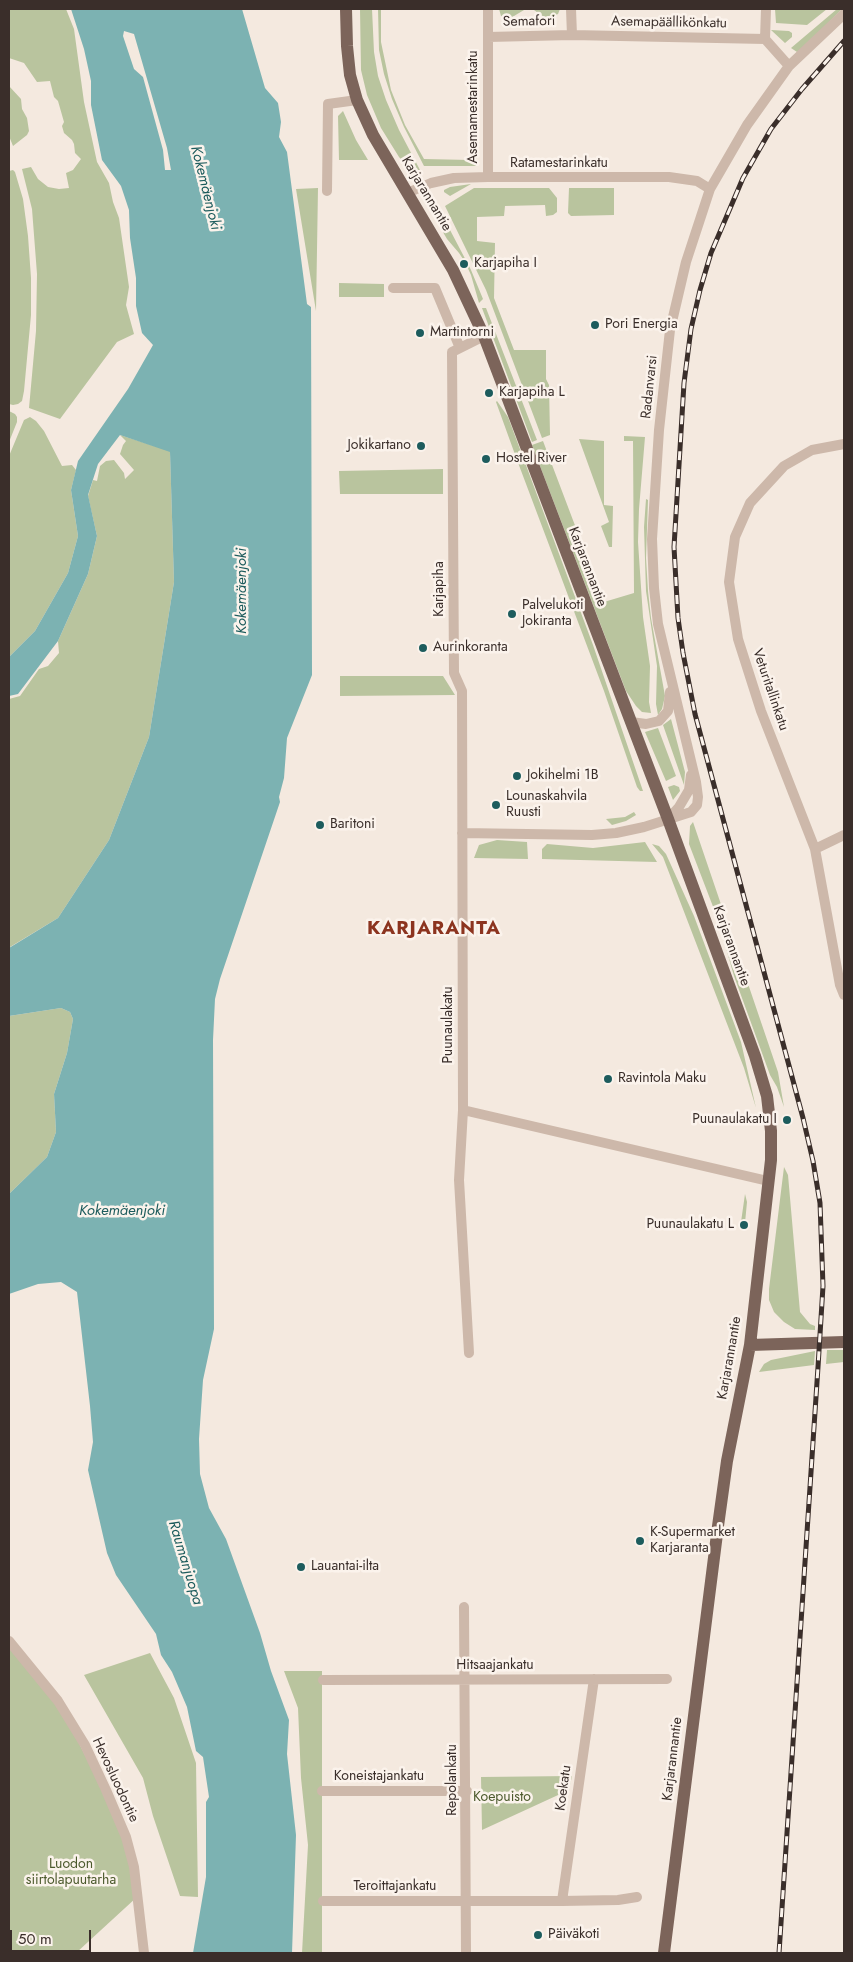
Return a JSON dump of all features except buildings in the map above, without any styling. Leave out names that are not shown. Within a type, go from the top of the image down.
[{"type":"main road","name":"Karjarannantie","points":[[346,9],[350,75],[357,100],[373,135],[453,270],[484,336],[668,819],[755,1056],[767,1096],[771,1131],[768,1181],[750,1345],[727,1461],[664,1953]]},
{"type":"main road","points":[[750,1345],[844,1342]]},
{"type":"street","name":"Semafori","points":[[488,9],[488,37],[572,35],[571,9]]},
{"type":"street","points":[[766,9],[765,39],[788,66]]},
{"type":"street","name":"Radanvarsi","points":[[668,819],[691,812],[697,805],[698,796],[658,624],[654,588],[652,539],[659,430],[670,330],[686,262],[710,189],[747,125],[788,66],[844,14]]},
{"type":"street","name":"Asemapäällikönkatu","points":[[572,35],[765,39]]},
{"type":"street","name":"Asemamestarinkatu","points":[[488,37],[488,177]]},
{"type":"street","points":[[328,192],[328,104],[357,100]]},
{"type":"street","name":"Ratamestarinkatu","points":[[408,192],[431,183],[454,178],[488,177],[669,178],[697,180],[710,189]]},
{"type":"street","points":[[393,288],[435,288],[460,348],[484,336]]},
{"type":"street","name":"Karjapiha","points":[[460,348],[452,352],[454,673],[462,691],[462,833]]},
{"type":"street","name":"Veturitallinkatu","points":[[844,444],[812,450],[784,466],[750,503],[735,538],[729,582],[738,639],[743,657],[761,711],[815,849],[840,985],[844,995]]},
{"type":"street","name":"Radanvarsi","points":[[631,722],[646,724],[659,721],[668,711],[671,683]]},
{"type":"street","points":[[462,833],[592,835],[616,833],[668,819]]},
{"type":"street","name":"Puunaulakatu","points":[[462,833],[463,1110],[458,1180],[469,1353]]},
{"type":"street","points":[[815,849],[844,835]]},
{"type":"street","points":[[463,1110],[768,1181]]},
{"type":"street","name":"Repolankatu","points":[[464,1607],[466,1680],[466,1953]]},
{"type":"street","name":"Hevosluodontie","points":[[9,1641],[58,1701],[85,1745],[110,1798],[126,1837],[134,1867],[144,1953]]},
{"type":"street","name":"Hitsaajankatu","points":[[323,1680],[667,1679]]},
{"type":"street","name":"Koekatu","points":[[562,1901],[594,1680]]},
{"type":"street","name":"Koneistajankatu","points":[[322,1791],[466,1791]]},
{"type":"street","points":[[467,1900],[562,1901],[638,1898]]},
{"type":"street","name":"Teroittajankatu","points":[[324,1901],[467,1900]]},
{"type":"green space","points":[[9,9],[66,9],[74,29],[84,102],[97,162],[109,183],[119,218],[129,287],[126,305],[134,334],[117,342],[60,419],[29,408],[36,331],[37,274],[32,209],[22,169],[31,167],[38,179],[48,187],[69,188],[66,173],[73,170],[81,159],[75,153],[72,140],[64,133],[62,126],[64,122],[50,81],[37,82],[24,63],[9,58]]},
{"type":"green space","points":[[360,9],[372,9],[374,52],[378,76],[399,130],[420,170],[414,170],[407,166],[399,157],[381,128],[367,95],[361,70]]},
{"type":"green space","points":[[378,9],[381,9],[381,42],[391,90],[405,125],[424,159],[470,160],[477,154],[476,166],[424,166],[404,127],[384,74],[379,50]]},
{"type":"green space","points":[[499,9],[560,9],[558,14],[547,19],[534,10],[524,10],[509,19],[501,16]]},
{"type":"green space","points":[[775,9],[827,9],[807,25],[776,23]]},
{"type":"green space","points":[[837,9],[842,9],[799,52],[791,48]]},
{"type":"green space","points":[[771,30],[789,31],[792,33],[792,37],[785,43]]},
{"type":"green space","points":[[9,86],[21,99],[29,131],[27,135],[13,146],[9,136]]},
{"type":"green space","points":[[343,111],[356,140],[368,160],[339,160],[338,116]]},
{"type":"green space","points":[[13,170],[23,199],[28,236],[31,315],[22,401],[13,405],[9,404],[9,171]]},
{"type":"green space","points":[[471,184],[450,196],[444,192],[444,190],[450,187]]},
{"type":"green space","points":[[318,188],[316,311],[296,189]]},
{"type":"green space","points":[[474,188],[549,188],[557,198],[557,212],[553,215],[546,216],[545,205],[505,206],[504,216],[477,217],[477,241],[495,243],[494,298],[514,350],[546,350],[550,435],[542,438],[486,290],[445,206]]},
{"type":"green space","points":[[569,188],[614,188],[614,215],[571,216],[568,213]]},
{"type":"green space","points":[[439,209],[471,270],[483,299],[479,303],[465,262],[447,239],[433,215]]},
{"type":"green space","points":[[339,283],[384,284],[384,297],[339,297]]},
{"type":"green space","points":[[482,308],[486,308],[537,440],[532,442]]},
{"type":"green space","points":[[497,401],[508,417],[593,645],[643,791],[640,791],[637,787],[604,691],[517,460]]},
{"type":"green space","points":[[9,411],[15,414],[17,422],[9,442]]},
{"type":"green space","points":[[30,417],[44,431],[62,466],[72,465],[76,470],[71,490],[78,536],[68,573],[35,631],[9,657],[9,456],[24,420]]},
{"type":"green space","points":[[120,435],[170,451],[174,582],[149,737],[109,840],[58,918],[10,947],[9,699],[20,696],[39,669],[48,666],[59,653],[58,641],[88,574],[97,536],[88,496],[93,480],[97,481],[100,466],[106,461],[114,460],[124,473],[125,479],[134,470],[120,454],[126,441]]},
{"type":"green space","points":[[624,436],[645,437],[638,542],[643,617],[650,666],[649,702],[651,713],[642,712],[626,691],[532,445],[543,441],[604,602],[634,593],[633,441],[624,441]]},
{"type":"green space","points":[[579,439],[604,441],[604,505],[613,506],[612,547],[609,547],[601,526],[609,522]]},
{"type":"green space","points":[[443,469],[443,494],[340,494],[339,471]]},
{"type":"green space","points":[[646,499],[648,500],[646,558],[648,591],[665,696],[662,709],[658,715],[656,704],[657,666],[646,591],[644,527]]},
{"type":"green space","points":[[340,676],[443,676],[455,695],[340,696]]},
{"type":"green space","points":[[671,719],[685,772],[684,785],[663,725]]},
{"type":"green space","points":[[658,728],[676,776],[666,781],[645,732]]},
{"type":"green space","points":[[674,785],[679,787],[680,791],[673,800],[668,787]]},
{"type":"green space","points":[[634,812],[636,815],[626,821],[612,825],[606,819],[625,817]]},
{"type":"green space","points":[[693,822],[778,1072],[784,1107],[777,1087],[770,1075],[734,976],[717,917],[689,844],[690,826]]},
{"type":"green space","points":[[497,840],[527,842],[528,859],[474,858],[479,845]]},
{"type":"green space","points":[[645,842],[657,862],[542,859],[542,849],[547,844],[593,848]]},
{"type":"green space","points":[[652,844],[659,846],[666,854],[694,916],[741,1042],[756,1108],[744,1068],[663,857]]},
{"type":"green space","points":[[61,1008],[70,1012],[73,1019],[67,1053],[54,1094],[56,1132],[47,1157],[9,1194],[9,1016]]},
{"type":"green space","points":[[784,1167],[788,1175],[800,1312],[810,1324],[815,1326],[815,1330],[795,1329],[784,1322],[774,1312],[769,1300]]},
{"type":"green space","points":[[745,1194],[747,1202],[745,1223],[741,1222]]},
{"type":"green space","points":[[827,1350],[844,1350],[844,1362],[826,1364]]},
{"type":"green space","points":[[815,1351],[814,1365],[759,1372],[764,1364],[771,1360]]},
{"type":"green space","name":"Luodon siirtolapuutarha","points":[[9,1641],[58,1701],[126,1837],[137,1897],[76,1953],[9,1953]]},
{"type":"green space","points":[[150,1653],[174,1698],[196,1763],[198,1897],[180,1896],[153,1816],[143,1778],[84,1675]]},
{"type":"green space","points":[[284,1671],[322,1671],[322,1953],[302,1953],[308,1845],[301,1778],[298,1708]]},
{"type":"green space","name":"Koepuisto","points":[[572,1776],[569,1790],[482,1830],[481,1777]]},
{"type":"water","name":"Kokemäenjoki","points":[[71,9],[242,9],[265,88],[278,103],[281,122],[279,137],[287,152],[307,304],[311,307],[312,675],[287,738],[284,778],[279,797],[280,802],[220,979],[215,999],[213,1040],[214,1329],[203,1380],[199,1439],[200,1474],[209,1508],[226,1539],[289,1720],[287,1754],[296,1835],[292,1953],[193,1953],[206,1877],[206,1802],[209,1797],[203,1757],[196,1751],[187,1707],[172,1672],[161,1655],[156,1634],[116,1575],[107,1553],[88,1470],[93,1442],[77,1292],[61,1282],[38,1284],[9,1294],[9,1194],[47,1157],[56,1132],[54,1094],[67,1053],[73,1019],[70,1012],[61,1008],[9,1016],[9,948],[58,918],[109,840],[149,737],[174,582],[170,452],[120,435],[98,464],[88,495],[97,536],[88,574],[58,641],[18,694],[9,696],[9,657],[35,631],[68,573],[78,536],[71,490],[78,461],[128,389],[153,345],[142,333],[136,306],[136,278],[130,238],[129,210],[121,186],[102,160],[91,105],[91,81],[84,49]],"holes":[[[124,31],[134,34],[167,148],[171,170],[165,170],[163,150],[143,77],[134,69],[123,36]]]},
{"type":"railway","points":[[779,1953],[823,1286],[820,1203],[803,1118],[695,714],[678,618],[674,547],[684,383],[691,329],[711,253],[743,178],[771,129],[802,89],[844,41]]},
{"type":"place","name":"Karjapiha I","points":[[464,264]]},
{"type":"place","name":"Pori Energia","points":[[595,325]]},
{"type":"place","name":"Martintorni","points":[[420,333]]},
{"type":"place","name":"Karjapiha L","points":[[489,393]]},
{"type":"place","name":"Jokikartano","points":[[421,446]]},
{"type":"place","name":"Hostel River","points":[[486,459]]},
{"type":"place","name":"Palvelukoti Jokiranta","points":[[512,614]]},
{"type":"place","name":"Aurinkoranta","points":[[423,648]]},
{"type":"place","name":"Jokihelmi 1B","points":[[517,776]]},
{"type":"place","name":"Lounaskahvila Ruusti","points":[[496,805]]},
{"type":"place","name":"Baritoni","points":[[320,825]]},
{"type":"place","name":"Ravintola Maku","points":[[608,1079]]},
{"type":"place","name":"Puunaulakatu I","points":[[787,1120]]},
{"type":"place","name":"Puunaulakatu L","points":[[744,1225]]},
{"type":"place","name":"K-Supermarket Karjaranta","points":[[640,1541]]},
{"type":"place","name":"Lauantai-ilta","points":[[301,1567]]},
{"type":"place","name":"Päiväkoti","points":[[538,1935]]},
{"type":"district","name":"KARJARANTA","points":[[434,929]]},
{"type":"water label","name":"Raumanjuopa","points":[[185,1563]]}]
